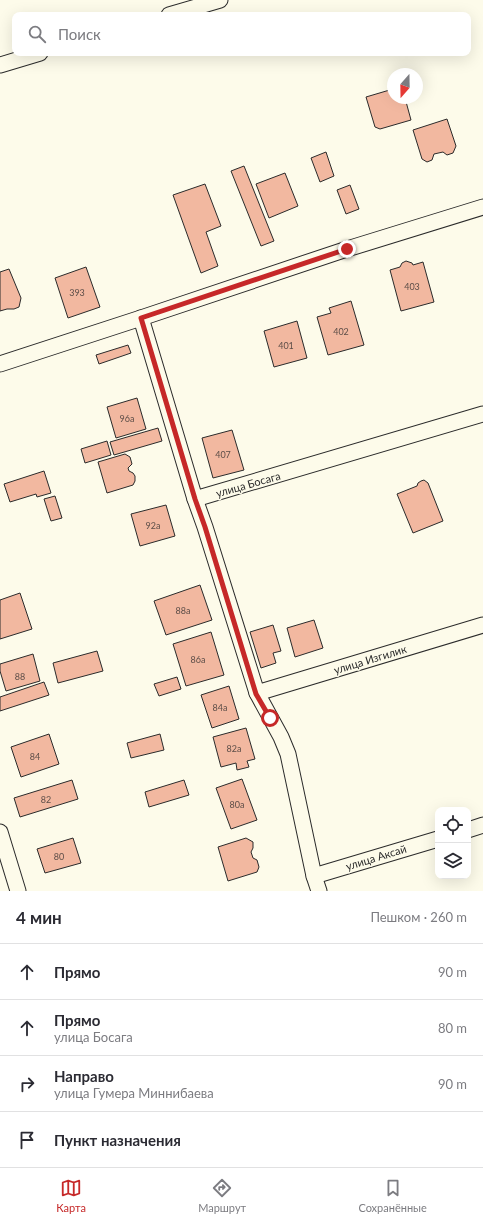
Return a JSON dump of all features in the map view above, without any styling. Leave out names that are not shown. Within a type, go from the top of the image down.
[{"type":"street","points":[[179,12],[220,0]]},
{"type":"street","points":[[0,65],[30,56]]},
{"type":"street","points":[[0,364],[340,252],[483,207]]},
{"type":"street","points":[[141,318],[195,499],[256,694],[281,737],[288,754],[314,876],[319,891]]},
{"type":"street","name":"улица Босага","points":[[195,499],[483,414]]},
{"type":"street","name":"улица Изгилик","points":[[256,694],[483,626]]},
{"type":"street","points":[[471,829],[483,825]]},
{"type":"street","points":[[0,832],[18,891]]},
{"type":"street","name":"улица Аксай","points":[[314,876],[435,840]]},
{"type":"building","points":[[387,91],[387,104],[407,104],[411,120],[380,129],[375,127],[366,97]]},
{"type":"building","points":[[447,119],[456,146],[453,153],[447,155],[443,152],[434,154],[432,160],[427,162],[422,159],[413,130]]},
{"type":"building","points":[[326,152],[334,176],[320,182],[311,158]]},
{"type":"building","points":[[244,166],[274,241],[261,246],[231,171]]},
{"type":"building","points":[[285,173],[298,206],[269,218],[256,184]]},
{"type":"building","points":[[205,184],[221,226],[206,232],[218,266],[201,273],[173,195]]},
{"type":"building","points":[[350,185],[359,209],[346,214],[337,190]]},
{"type":"building","points":[[406,261],[412,263],[413,265],[423,262],[434,302],[401,311],[390,270],[400,267],[402,263]]},
{"type":"building","points":[[86,267],[100,307],[68,318],[55,278]]},
{"type":"building","points":[[9,269],[21,298],[19,307],[0,311],[0,272]]},
{"type":"building","points":[[351,301],[364,345],[328,355],[317,317],[331,313],[329,308]]},
{"type":"building","points":[[297,321],[307,358],[274,367],[264,331]]},
{"type":"building","points":[[128,345],[131,353],[99,364],[96,355]]},
{"type":"building","points":[[137,398],[146,429],[116,438],[107,407]]},
{"type":"building","points":[[158,428],[162,441],[114,455],[110,442]]},
{"type":"building","points":[[232,430],[244,470],[213,478],[202,438]]},
{"type":"building","points":[[107,441],[111,455],[85,463],[81,449]]},
{"type":"building","points":[[125,454],[130,457],[132,464],[128,468],[129,471],[135,476],[135,481],[133,485],[107,493],[98,462]]},
{"type":"building","points":[[44,471],[51,493],[37,497],[36,494],[10,502],[4,484]]},
{"type":"building","points":[[424,480],[428,483],[443,521],[413,533],[397,494],[417,486],[418,483]]},
{"type":"building","points":[[55,496],[62,518],[51,521],[44,499]]},
{"type":"building","points":[[166,505],[175,536],[140,546],[131,514]]},
{"type":"building","points":[[200,585],[212,620],[166,635],[154,601]]},
{"type":"building","points":[[20,593],[32,629],[0,639],[0,600]]},
{"type":"building","points":[[314,620],[323,648],[295,657],[287,628]]},
{"type":"building","points":[[273,625],[281,651],[273,653],[276,663],[261,668],[250,632]]},
{"type":"building","points":[[211,632],[224,675],[186,686],[173,644]]},
{"type":"building","points":[[97,651],[103,671],[58,683],[53,663]]},
{"type":"building","points":[[33,654],[40,681],[6,691],[0,671],[0,664]]},
{"type":"building","points":[[177,677],[181,689],[159,696],[154,684]]},
{"type":"building","points":[[44,682],[49,695],[0,711],[0,697]]},
{"type":"building","points":[[229,686],[239,719],[212,728],[201,695]]},
{"type":"building","points":[[246,728],[255,759],[247,761],[249,767],[237,770],[236,763],[221,767],[213,737]]},
{"type":"building","points":[[49,734],[59,764],[21,777],[11,747]]},
{"type":"building","points":[[160,734],[164,750],[131,758],[127,743]]},
{"type":"building","points":[[242,779],[257,820],[231,829],[216,788]]},
{"type":"building","points":[[72,780],[78,799],[20,817],[14,798]]},
{"type":"building","points":[[184,780],[189,795],[149,807],[145,792]]},
{"type":"building","points":[[73,838],[81,863],[45,873],[37,849]]},
{"type":"building","points":[[246,838],[253,842],[251,852],[253,858],[257,860],[259,867],[257,872],[228,881],[218,847]]},
{"type":"route","points":[[270,718],[256,694],[195,499],[141,318],[347,249]]}]
